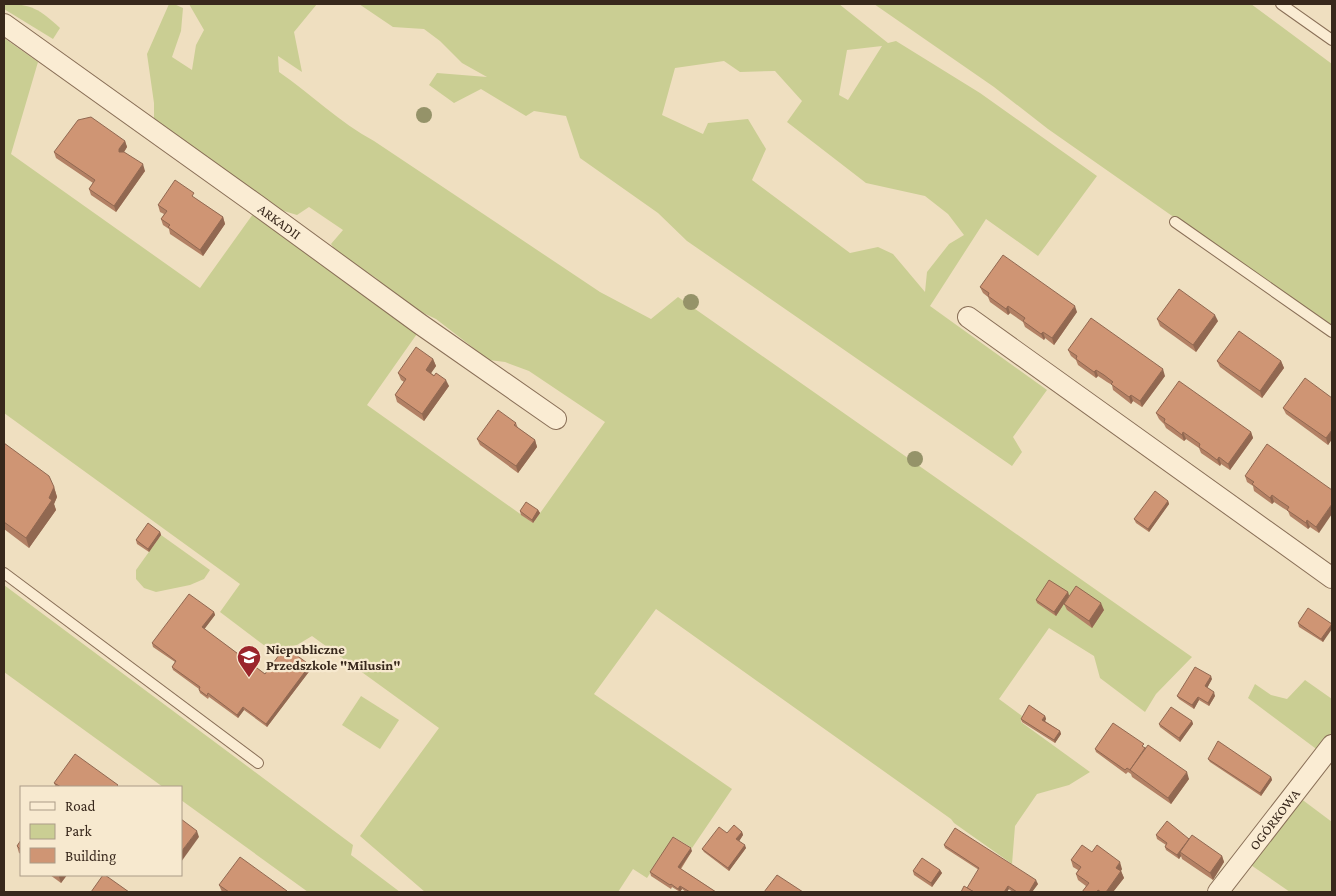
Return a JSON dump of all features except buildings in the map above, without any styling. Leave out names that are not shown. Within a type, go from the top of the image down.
[{"type":"street","name":"ARKADII","points":[[4,24],[420,324],[556,419]]},
{"type":"street","points":[[968,317],[1332,578]]},
{"type":"street","name":"OGÓRKOWA","points":[[1218,892],[1332,745]]},
{"type":"lane","points":[[1281,4],[1332,40]]},
{"type":"lane","points":[[1175,222],[1332,332]]},
{"type":"lane","points":[[4,573],[258,763]]},
{"type":"green space","points":[[4,4],[22,5],[35,9],[60,28],[53,39],[4,9]]},
{"type":"green space","points":[[169,4],[183,8],[181,31],[172,57],[192,70],[196,45],[204,30],[189,4],[317,4],[294,32],[302,72],[278,56],[279,72],[349,126],[600,292],[651,319],[678,297],[1192,657],[1156,694],[1145,712],[1100,678],[1094,656],[1049,628],[999,699],[1022,716],[1021,722],[1090,772],[1069,785],[1037,794],[1015,826],[1012,864],[656,609],[594,694],[732,789],[692,848],[674,837],[647,878],[633,869],[618,892],[425,892],[360,836],[439,728],[312,636],[297,645],[269,649],[220,612],[240,584],[4,413],[4,38],[38,62],[11,154],[200,288],[253,214],[419,331],[367,405],[533,523],[605,422],[529,371],[505,362],[489,360],[436,319],[398,301],[376,278],[339,255],[331,244],[343,230],[309,207],[297,215],[274,208],[154,122],[154,103],[147,54]],"holes":[[[1067,610],[1103,610],[1092,627]]]},
{"type":"green space","points":[[359,4],[839,4],[888,43],[896,41],[980,93],[1097,176],[1038,256],[986,219],[930,306],[1047,390],[1013,437],[1022,452],[1012,466],[687,241],[658,213],[580,158],[566,116],[534,111],[526,116],[481,89],[454,103],[429,85],[437,73],[487,77],[462,63],[440,41],[424,29],[393,27]],"holes":[[[882,46],[848,100],[839,95],[847,50]],[[724,61],[740,72],[775,71],[802,101],[787,122],[866,183],[925,196],[948,214],[964,235],[949,244],[927,272],[925,292],[893,254],[878,247],[850,253],[752,180],[766,149],[748,119],[708,123],[703,134],[662,115],[675,68]]]},
{"type":"green space","points":[[874,4],[1251,4],[1332,64],[1332,326],[1048,129],[994,87]]},
{"type":"green space","points":[[161,535],[210,570],[204,579],[190,585],[156,592],[144,588],[136,579],[136,570]]},
{"type":"green space","points":[[4,585],[353,845],[351,855],[400,892],[308,892],[182,801],[182,786],[162,786],[4,672]]},
{"type":"green space","points":[[1305,680],[1332,699],[1332,735],[1319,751],[1248,698],[1255,684],[1271,695],[1287,699]]},
{"type":"green space","points":[[361,696],[399,720],[380,749],[342,725]]},
{"type":"green space","points":[[1296,795],[1332,822],[1332,892],[1290,892],[1245,861]]},
{"type":"place","name":"Niepubliczne Przedszkole \"Milusin\"","points":[[249,678]]}]
